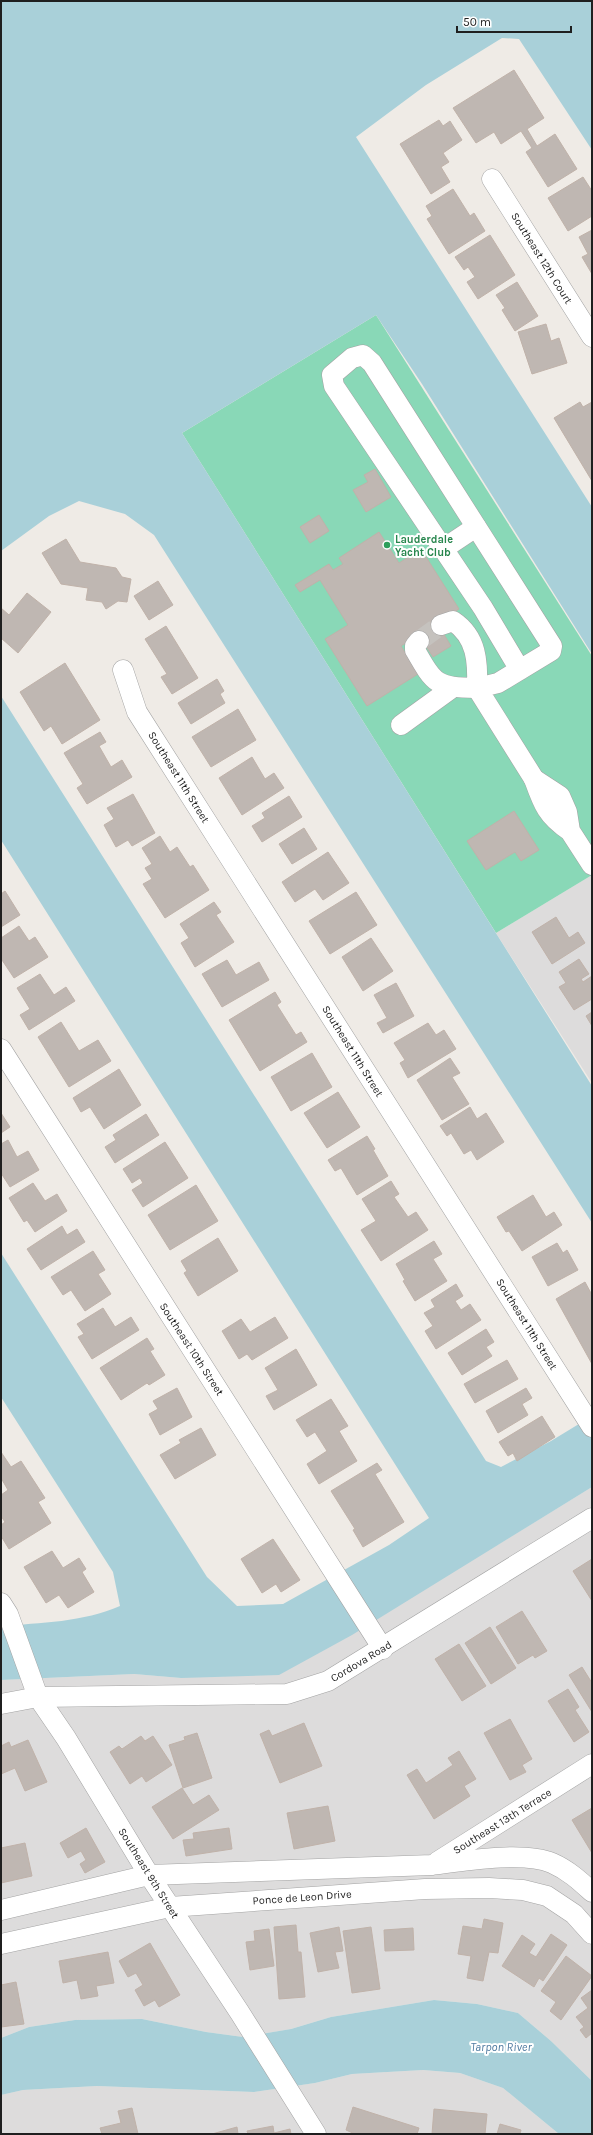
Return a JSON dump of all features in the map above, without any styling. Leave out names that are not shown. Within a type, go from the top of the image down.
[{"type":"street","name":"Southeast 12th Court","points":[[492,179],[592,337]]},
{"type":"street","points":[[419,641],[414,650],[424,667],[437,683],[452,688],[477,688],[498,683],[520,670],[551,651],[552,646],[372,363],[363,355],[352,358],[332,375],[334,386],[481,606],[520,670]]},
{"type":"street","points":[[443,549],[476,527]]},
{"type":"street","points":[[481,606],[450,625],[462,627],[474,646],[478,664],[477,688],[534,779],[560,796],[567,812],[570,831],[586,844],[592,865]]},
{"type":"street","name":"Southeast 11th Street","points":[[123,670],[137,712],[587,1419]]},
{"type":"street","points":[[401,725],[452,688]]},
{"type":"street","name":"Southeast 10th Street","points":[[1,1048],[378,1641]]},
{"type":"street","name":"Cordova Road","points":[[1,1704],[38,1697],[287,1694],[328,1681],[378,1641],[592,1518]]},
{"type":"street","name":"Southeast 9th Street","points":[[4,1608],[38,1697],[66,1738],[149,1875],[240,2013],[288,2093],[316,2134]]},
{"type":"street","name":"Southeast 13th Terrace","points":[[432,1865],[592,1764]]},
{"type":"street","points":[[1,1910],[149,1875],[432,1865],[472,1860],[524,1858],[551,1863],[574,1876],[592,1892]]},
{"type":"street","points":[[425,1888],[432,1865]]},
{"type":"street","name":"Ponce de Leon Drive","points":[[1,1944],[170,1906],[425,1888],[489,1888],[523,1890],[547,1896],[574,1914],[592,1934]]},
{"type":"shaded area","points":[[592,875],[592,1083],[496,933]]},
{"type":"shaded area","points":[[592,1487],[592,2081],[551,2041],[518,2013],[477,2004],[434,2000],[331,2017],[291,2029],[243,2037],[206,2032],[142,2019],[75,2020],[29,2027],[1,2038],[1,1680],[134,1674],[181,1678],[499,1544]]},
{"type":"shaded area","points":[[423,2070],[460,2073],[503,2088],[559,2134],[1,2134],[1,2095],[23,2090],[97,2086],[254,2092],[315,2083],[352,2074]]},
{"type":"green space","name":"Lauderdale Yacht Club","points":[[376,315],[592,656],[592,875],[496,933],[182,433]]},
{"type":"water","points":[[1,1],[592,1],[592,150],[519,39],[502,38],[426,85],[356,137],[592,507],[592,654],[422,384],[376,315],[182,433],[592,1086],[592,1223],[154,535],[125,514],[79,501],[49,516],[1,551]]},
{"type":"water","points":[[1,696],[486,1461],[501,1467],[551,1441],[592,1416],[592,1487],[352,1635],[279,1675],[181,1678],[134,1674],[1,1680],[1,1626],[77,1619],[120,1606],[113,1572],[1,1397],[1,1253],[207,1577],[237,1606],[283,1604],[389,1545],[429,1518],[1,840]]},
{"type":"water","name":"Tarpon River","points":[[434,2000],[477,2004],[518,2013],[551,2041],[592,2081],[592,2134],[559,2134],[503,2088],[460,2073],[423,2070],[352,2074],[315,2083],[254,2092],[97,2086],[23,2090],[1,2095],[1,2038],[29,2027],[75,2020],[142,2019],[206,2032],[243,2037],[291,2029],[331,2017]]},
{"type":"building","points":[[514,70],[544,118],[527,129],[537,146],[555,134],[577,169],[548,187],[526,152],[532,148],[521,131],[501,144],[494,132],[476,143],[453,108]]},
{"type":"building","points":[[439,120],[443,126],[450,121],[462,140],[443,153],[449,162],[441,167],[450,182],[431,194],[400,144]]},
{"type":"building","points":[[583,177],[592,191],[592,216],[568,231],[548,198]]},
{"type":"building","points":[[453,189],[470,216],[474,213],[485,231],[449,254],[427,219],[432,216],[426,206]]},
{"type":"building","points":[[592,230],[592,274],[582,257],[588,254],[579,237]]},
{"type":"building","points":[[490,235],[515,275],[478,299],[467,282],[475,277],[468,267],[464,270],[455,257]]},
{"type":"building","points":[[517,282],[538,316],[515,331],[502,310],[505,308],[496,295]]},
{"type":"building","points":[[546,324],[551,341],[559,338],[567,363],[532,374],[518,332]]},
{"type":"building","points":[[580,402],[583,407],[592,402],[592,481],[554,418]]},
{"type":"building","points":[[375,469],[391,497],[366,512],[353,490],[368,482],[364,475]]},
{"type":"building","points":[[319,515],[329,531],[310,543],[300,527]]},
{"type":"building","points":[[379,532],[399,563],[421,549],[459,609],[437,623],[451,646],[433,657],[419,635],[401,646],[418,674],[367,706],[325,639],[348,625],[320,580],[300,592],[295,585],[329,564],[333,570],[343,564],[339,558]]},
{"type":"building","points":[[66,539],[80,562],[116,568],[122,577],[131,579],[127,602],[118,601],[106,609],[102,602],[86,600],[88,588],[61,584],[42,553]]},
{"type":"building","points":[[158,581],[173,605],[149,620],[134,596]]},
{"type":"building","points":[[27,593],[51,612],[18,653],[1,638],[1,608],[9,615]]},
{"type":"building","points":[[166,626],[198,678],[172,694],[161,677],[167,674],[145,639]]},
{"type":"building","points":[[65,663],[100,720],[62,744],[51,726],[44,731],[20,692]]},
{"type":"building","points":[[217,679],[224,691],[220,694],[225,703],[191,724],[178,703]]},
{"type":"building","points":[[238,709],[256,740],[211,767],[192,737]]},
{"type":"building","points":[[100,732],[106,742],[99,746],[111,767],[122,760],[132,777],[87,804],[77,788],[83,784],[64,753]]},
{"type":"building","points":[[252,757],[265,779],[274,773],[284,788],[242,815],[219,778]]},
{"type":"building","points":[[133,794],[155,833],[132,846],[128,840],[116,847],[104,825],[114,819],[107,808]]},
{"type":"building","points":[[289,796],[302,817],[262,842],[252,826],[265,818],[262,813]]},
{"type":"building","points":[[514,811],[539,850],[521,861],[515,852],[486,870],[467,841]]},
{"type":"building","points":[[304,828],[317,849],[292,864],[279,844]]},
{"type":"building","points":[[160,836],[170,852],[177,847],[190,867],[193,865],[209,890],[165,918],[143,884],[152,879],[145,868],[152,864],[142,848]]},
{"type":"building","points":[[328,852],[349,883],[323,900],[315,889],[295,902],[282,882]]},
{"type":"building","points":[[5,891],[20,915],[1,927],[1,894]]},
{"type":"building","points":[[356,892],[377,925],[330,954],[309,921]]},
{"type":"building","points":[[214,902],[221,912],[216,915],[234,942],[195,967],[181,943],[189,938],[180,924]]},
{"type":"building","points":[[556,917],[569,938],[578,932],[585,943],[552,964],[532,932]]},
{"type":"building","points":[[19,926],[29,941],[35,937],[48,957],[14,978],[2,960],[1,961],[1,938]]},
{"type":"building","points":[[371,938],[393,971],[363,991],[342,957]]},
{"type":"building","points":[[579,959],[589,974],[581,979],[583,982],[592,976],[592,999],[574,1010],[559,987],[566,983],[559,972]]},
{"type":"building","points":[[227,960],[236,975],[259,962],[269,980],[222,1007],[202,974]]},
{"type":"building","points":[[40,974],[54,995],[66,987],[75,1001],[29,1030],[20,1015],[30,1009],[17,988]]},
{"type":"building","points":[[396,983],[414,1016],[383,1033],[377,1023],[387,1018],[374,995]]},
{"type":"building","points":[[275,992],[281,1002],[277,1005],[296,1035],[301,1032],[307,1042],[260,1071],[229,1020]]},
{"type":"building","points":[[592,1012],[592,1026],[586,1016]]},
{"type":"building","points":[[61,1022],[79,1051],[98,1040],[111,1061],[69,1087],[38,1037]]},
{"type":"building","points":[[428,1023],[436,1035],[444,1030],[456,1049],[408,1078],[400,1063],[405,1060],[394,1043]]},
{"type":"building","points":[[312,1053],[332,1087],[291,1111],[271,1077]]},
{"type":"building","points":[[450,1058],[460,1073],[452,1077],[469,1104],[442,1120],[417,1080]]},
{"type":"building","points":[[119,1069],[141,1105],[104,1129],[90,1107],[81,1112],[73,1098]]},
{"type":"building","points":[[338,1092],[360,1127],[327,1148],[304,1113]]},
{"type":"building","points":[[470,1107],[477,1119],[486,1113],[504,1142],[477,1160],[471,1150],[464,1154],[451,1133],[447,1136],[440,1126]]},
{"type":"building","points":[[1,1113],[10,1127],[1,1133]]},
{"type":"building","points":[[146,1114],[159,1135],[115,1163],[105,1147],[116,1140],[113,1135]]},
{"type":"building","points":[[367,1136],[388,1176],[357,1195],[341,1168],[335,1171],[328,1160]]},
{"type":"building","points":[[8,1140],[17,1157],[28,1151],[39,1170],[10,1187],[1,1173],[1,1144]]},
{"type":"building","points":[[165,1142],[188,1178],[143,1207],[132,1190],[143,1183],[140,1178],[132,1183],[123,1169]]},
{"type":"building","points":[[391,1181],[399,1194],[394,1197],[408,1217],[416,1212],[428,1230],[381,1261],[361,1230],[376,1221],[362,1199]]},
{"type":"building","points":[[33,1183],[45,1201],[57,1194],[67,1211],[35,1232],[27,1220],[24,1222],[9,1198]]},
{"type":"building","points":[[196,1185],[218,1221],[170,1250],[148,1215]]},
{"type":"building","points":[[533,1195],[546,1217],[554,1212],[562,1225],[522,1251],[509,1231],[506,1232],[497,1217]]},
{"type":"building","points":[[62,1226],[67,1235],[77,1229],[85,1242],[41,1270],[27,1249]]},
{"type":"building","points":[[218,1238],[238,1271],[198,1296],[184,1273],[187,1271],[181,1261]]},
{"type":"building","points":[[434,1241],[442,1254],[433,1259],[447,1281],[415,1301],[403,1281],[405,1280],[396,1264]]},
{"type":"building","points":[[557,1243],[563,1253],[567,1250],[578,1270],[548,1286],[532,1257]]},
{"type":"building","points":[[93,1251],[105,1270],[98,1274],[111,1294],[85,1311],[71,1290],[63,1295],[51,1277]]},
{"type":"building","points":[[585,1282],[592,1295],[592,1364],[556,1299]]},
{"type":"building","points":[[456,1284],[463,1296],[455,1301],[461,1310],[470,1304],[481,1320],[436,1349],[425,1331],[433,1326],[424,1313],[435,1307],[431,1300]]},
{"type":"building","points":[[103,1308],[115,1327],[131,1317],[139,1330],[92,1359],[78,1337],[84,1334],[77,1324]]},
{"type":"building","points":[[275,1317],[288,1338],[252,1360],[247,1354],[239,1359],[222,1331],[241,1319],[250,1332]]},
{"type":"building","points":[[486,1329],[494,1342],[486,1347],[492,1356],[462,1375],[448,1353]]},
{"type":"building","points":[[147,1338],[154,1349],[150,1351],[165,1375],[149,1385],[147,1383],[121,1400],[100,1368]]},
{"type":"building","points":[[296,1349],[317,1385],[274,1410],[266,1396],[278,1390],[265,1368]]},
{"type":"building","points":[[507,1360],[518,1379],[475,1403],[464,1384]]},
{"type":"building","points":[[177,1388],[192,1417],[160,1435],[149,1414],[158,1409],[153,1401]]},
{"type":"building","points":[[526,1388],[532,1398],[522,1404],[528,1415],[498,1433],[486,1411]]},
{"type":"building","points":[[331,1399],[348,1426],[339,1431],[357,1461],[319,1484],[307,1464],[327,1451],[315,1432],[307,1437],[296,1420]]},
{"type":"building","points":[[542,1416],[555,1437],[517,1461],[513,1453],[508,1456],[499,1442]]},
{"type":"building","points":[[201,1428],[216,1455],[175,1479],[160,1455],[181,1443],[179,1440]]},
{"type":"building","points":[[1,1452],[11,1467],[21,1461],[45,1498],[38,1502],[51,1523],[9,1549],[1,1536],[1,1525],[5,1522],[1,1516],[1,1495],[8,1490],[1,1478]]},
{"type":"building","points":[[377,1463],[382,1470],[375,1474],[404,1522],[363,1547],[353,1530],[355,1529],[331,1491]]},
{"type":"building","points":[[273,1539],[300,1580],[281,1592],[276,1584],[262,1593],[241,1559]]},
{"type":"building","points":[[52,1551],[63,1568],[79,1558],[86,1569],[82,1572],[94,1592],[68,1608],[59,1595],[46,1603],[24,1567]]},
{"type":"building","points":[[592,1559],[592,1601],[573,1571]]},
{"type":"building","points":[[522,1611],[547,1651],[535,1658],[533,1655],[518,1664],[496,1627]]},
{"type":"building","points":[[490,1627],[516,1668],[491,1684],[465,1643]]},
{"type":"building","points":[[459,1644],[486,1686],[462,1701],[435,1659]]},
{"type":"building","points":[[582,1667],[592,1683],[592,1712],[569,1675]]},
{"type":"building","points":[[568,1689],[579,1707],[575,1710],[589,1732],[574,1742],[548,1701]]},
{"type":"building","points":[[510,1719],[532,1759],[522,1765],[526,1772],[510,1780],[484,1733]]},
{"type":"building","points":[[304,1723],[322,1766],[280,1783],[260,1734],[269,1730],[272,1736]]},
{"type":"building","points":[[197,1733],[212,1778],[183,1788],[169,1745],[185,1740],[184,1737]]},
{"type":"building","points":[[141,1736],[145,1741],[153,1736],[172,1765],[146,1782],[142,1776],[130,1784],[110,1752],[119,1746],[122,1749]]},
{"type":"building","points":[[28,1740],[47,1782],[25,1791],[15,1768],[1,1774],[1,1746],[9,1742],[11,1747]]},
{"type":"building","points":[[459,1751],[476,1779],[464,1786],[470,1796],[434,1819],[407,1775],[417,1769],[426,1783],[453,1765],[448,1758]]},
{"type":"building","points":[[182,1788],[193,1805],[209,1795],[219,1810],[173,1839],[152,1807]]},
{"type":"building","points":[[328,1806],[335,1841],[294,1849],[287,1813]]},
{"type":"building","points":[[592,1808],[592,1853],[572,1820]]},
{"type":"building","points":[[86,1828],[105,1862],[85,1873],[80,1864],[86,1860],[81,1851],[68,1858],[60,1843]]},
{"type":"building","points":[[229,1828],[232,1849],[186,1856],[183,1840],[194,1839],[193,1833]]},
{"type":"building","points":[[25,1843],[32,1876],[1,1883],[1,1848]]},
{"type":"building","points":[[484,1919],[503,1923],[498,1953],[489,1952],[483,1981],[467,1978],[471,1956],[458,1954],[463,1926],[482,1929]]},
{"type":"building","points":[[296,1925],[298,1952],[301,1952],[305,1997],[279,1999],[274,1927]]},
{"type":"building","points":[[339,1927],[343,1951],[335,1952],[339,1968],[318,1972],[310,1933]]},
{"type":"building","points":[[371,1927],[380,1989],[352,1993],[343,1931]]},
{"type":"building","points":[[413,1928],[414,1950],[385,1951],[384,1930]]},
{"type":"building","points":[[269,1929],[274,1966],[250,1970],[246,1942],[255,1941],[254,1931]]},
{"type":"building","points":[[551,1934],[567,1945],[543,1981],[539,1978],[534,1987],[502,1966],[522,1935],[535,1944],[529,1953],[536,1957]]},
{"type":"building","points":[[150,1943],[180,1995],[159,2007],[155,2000],[144,2006],[135,1990],[143,1985],[136,1973],[128,1977],[119,1961]]},
{"type":"building","points":[[108,1952],[114,1983],[96,1986],[98,1996],[81,1999],[77,1980],[63,1983],[59,1961]]},
{"type":"building","points":[[566,1956],[592,1976],[561,2020],[550,2011],[556,2002],[541,1991]]},
{"type":"building","points":[[16,1982],[24,2024],[1,2027],[1,1985]]},
{"type":"building","points":[[592,1990],[592,2033],[586,2038],[580,2030],[584,2027],[576,2017],[588,2008],[581,1998]]},
{"type":"building","points":[[353,2107],[419,2128],[417,2134],[355,2134],[346,2130]]},
{"type":"building","points":[[132,2108],[138,2134],[102,2134],[100,2128],[121,2123],[118,2111]]},
{"type":"building","points":[[434,2109],[487,2114],[485,2134],[432,2134]]},
{"type":"building","points":[[500,2124],[521,2130],[520,2134],[497,2134]]},
{"type":"building","points":[[273,2126],[274,2133],[290,2129],[291,2134],[248,2134],[247,2131]]},
{"type":"building","points":[[237,2127],[238,2134],[212,2134]]},
{"type":"tunnel","points":[[419,641],[441,625]]},
{"type":"place","name":"Lauderdale Yacht Club","points":[[387,545]]}]
